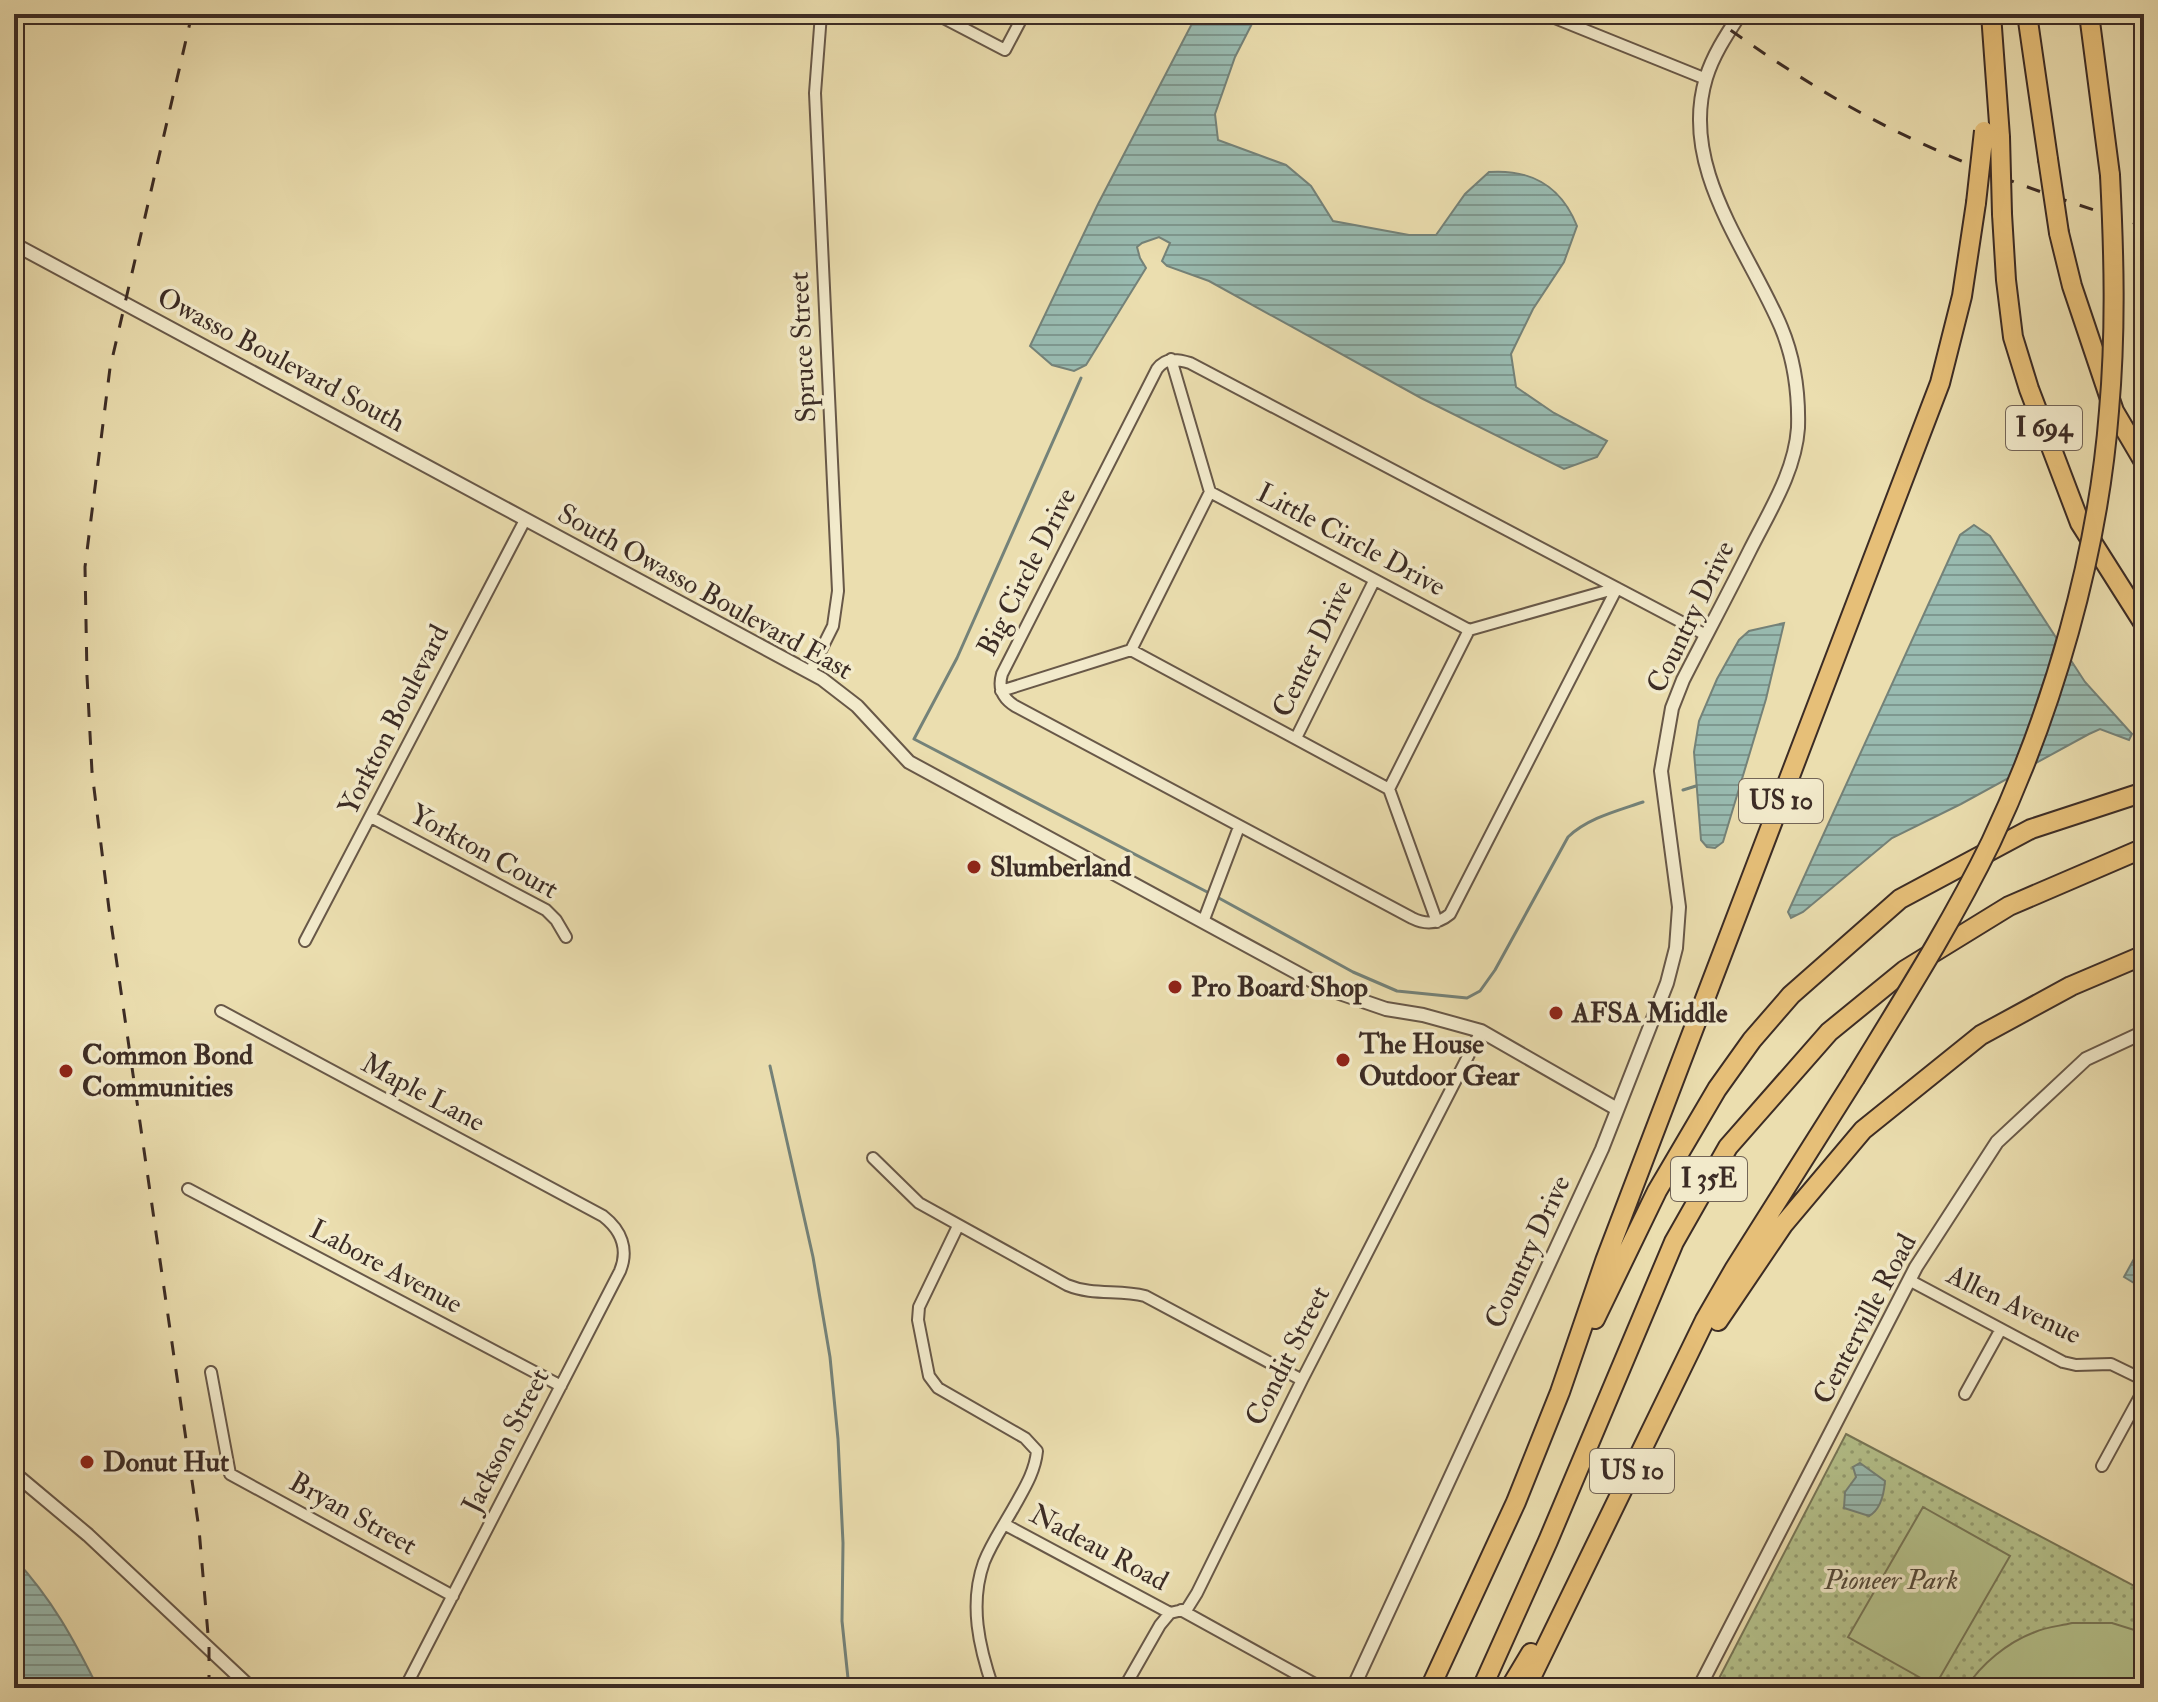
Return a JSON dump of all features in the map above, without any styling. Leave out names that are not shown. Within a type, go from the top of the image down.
[{"type":"highway","name":"I 694","points":[[2027,14],[2059,233],[2072,286],[2114,411],[2144,462]]},
{"type":"highway","name":"US 10","points":[[1510,1688],[1584,1566],[1705,1320],[1931,953],[1992,839],[2042,711],[2088,554],[2109,412],[2114,331],[2114,252],[2110,175],[2089,14]]},
{"type":"highway","name":"I 694","points":[[1992,21],[1992,134],[2013,337],[2029,389],[2080,523],[2144,624]]},
{"type":"highway","name":"US 10","points":[[1560,1392],[1605,1261],[1940,383],[1962,296],[1976,203],[1992,134]]},
{"type":"highway","name":"I 35E","points":[[1430,1688],[1516,1502],[1560,1392],[1657,1191],[1725,1077],[1791,995],[1900,899],[2031,829],[2144,792]]},
{"type":"highway","name":"I 35E","points":[[1482,1688],[1548,1541],[1674,1242],[1728,1147],[1829,1032],[1905,970],[2009,906],[2144,848]]},
{"type":"highway","points":[[1680,1376],[1783,1225],[1863,1130],[1981,1035],[2071,986],[2144,955]]},
{"type":"highway","points":[[1526,1688],[1584,1566]]},
{"type":"street","name":"Spruce Street","points":[[810,672],[833,626],[838,591],[815,93],[821,14]]},
{"type":"street","points":[[936,14],[1005,50],[1024,14]]},
{"type":"street","points":[[1545,14],[1706,79]]},
{"type":"street","name":"Country Drive","points":[[1353,1688],[1578,1202],[1667,983],[1676,948],[1679,907],[1661,771],[1672,708],[1781,488],[1795,453],[1798,415],[1794,374],[1781,326],[1709,178],[1700,135],[1706,79],[1740,14]]},
{"type":"street","name":"Owasso Boulevard South","points":[[14,244],[525,520]]},
{"type":"street","points":[[1131,650],[1210,492],[1171,359],[1190,363],[1706,635]]},
{"type":"street","name":"Big Circle Drive","points":[[1171,359],[1161,364],[1150,383],[1002,674],[1001,691],[1008,702],[1239,827],[1420,922],[1437,922]]},
{"type":"street","name":"Little Circle Drive","points":[[1210,492],[1469,630]]},
{"type":"street","name":"South Owasso Boulevard East","points":[[525,520],[810,672],[849,700],[909,762],[1325,988],[1354,1000],[1481,1031],[1617,1109]]},
{"type":"street","name":"Yorkton Boulevard","points":[[305,941],[525,520]]},
{"type":"street","name":"Center Drive","points":[[1296,738],[1374,581]]},
{"type":"street","points":[[1389,789],[1469,630],[1617,588]]},
{"type":"street","points":[[1001,691],[1131,650],[1389,789],[1437,922],[1450,914],[1617,588]]},
{"type":"street","name":"Yorkton Court","points":[[371,817],[546,910],[566,937]]},
{"type":"street","points":[[1203,922],[1239,827]]},
{"type":"street","name":"Maple Lane","points":[[221,1011],[603,1216]]},
{"type":"street","name":"Condit Street","points":[[1124,1688],[1147,1644],[1176,1612],[1187,1609],[1197,1593],[1481,1031]]},
{"type":"street","name":"Centerville Road","points":[[1699,1688],[1909,1280],[1997,1142],[2086,1059],[2144,1032]]},
{"type":"street","points":[[873,1158],[919,1203],[1078,1289],[1145,1296],[1302,1380]]},
{"type":"street","name":"Labore Avenue","points":[[188,1189],[561,1386]]},
{"type":"street","name":"Jackson Street","points":[[405,1688],[623,1264],[623,1240],[612,1223],[603,1216]]},
{"type":"street","points":[[958,1226],[925,1294],[918,1320],[929,1376],[938,1388],[1025,1438],[1037,1451],[1035,1467],[984,1563],[977,1603],[979,1638],[993,1688]]},
{"type":"street","name":"Allen Avenue","points":[[1909,1280],[2063,1362],[2076,1365],[2111,1364],[2144,1380]]},
{"type":"street","points":[[1965,1394],[2001,1329]]},
{"type":"street","name":"Bryan Street","points":[[211,1372],[230,1474],[453,1596]]},
{"type":"street","points":[[2102,1466],[2144,1389]]},
{"type":"street","points":[[16,1475],[88,1535],[251,1688]]},
{"type":"street","name":"Nadeau Road","points":[[1004,1524],[1322,1688]]},
{"type":"green space","name":"Pioneer Park","points":[[1846,1434],[2144,1591],[2144,1688],[1714,1688]]},
{"type":"green space","points":[[1923,1507],[2010,1556],[1935,1686],[1848,1637]]},
{"type":"green space","points":[[2072,1623],[2112,1623],[2144,1633],[2144,1688],[1966,1688],[1987,1662],[2005,1648],[2039,1630]]},
{"type":"water","points":[[1197,14],[1257,14],[1235,57],[1215,114],[1218,140],[1286,165],[1311,186],[1333,221],[1409,235],[1436,235],[1465,194],[1489,172],[1532,177],[1563,200],[1577,226],[1564,262],[1533,309],[1511,354],[1516,387],[1554,413],[1607,441],[1597,457],[1564,469],[1421,398],[1209,281],[1167,266],[1162,261],[1170,243],[1159,237],[1137,247],[1146,268],[1086,365],[1074,371],[1052,365],[1030,346],[1098,204]]},
{"type":"water","points":[[1974,525],[1990,536],[2085,682],[2132,734],[2129,740],[2100,729],[1892,838],[1803,912],[1791,918],[1788,912],[1960,535]]},
{"type":"water","points":[[1784,623],[1766,699],[1723,842],[1715,848],[1707,847],[1701,840],[1694,752],[1699,721],[1717,679],[1739,640],[1749,631]]},
{"type":"water","points":[[2135,1257],[2144,1260],[2144,1289],[2124,1277]]},
{"type":"water","points":[[1860,1463],[1885,1481],[1881,1501],[1869,1516],[1844,1508],[1845,1492],[1856,1477],[1853,1467]]},
{"type":"water","points":[[14,1558],[61,1620],[98,1688],[14,1688]]},
{"type":"waterway","points":[[1081,378],[957,658],[914,739],[1211,894]]},
{"type":"waterway","points":[[1683,790],[1696,786]]},
{"type":"waterway","points":[[1217,897],[1353,972],[1397,991],[1467,998],[1480,991],[1495,970],[1568,837],[1594,820],[1643,802]]},
{"type":"waterway","points":[[770,1066],[813,1257],[830,1357],[838,1439],[843,1543],[842,1621],[849,1688]]},
{"type":"railway","points":[[192,14],[110,368],[85,567],[92,772],[199,1529],[209,1646],[209,1688]]},
{"type":"railway","points":[[1708,14],[1827,94],[1917,141],[2029,188],[2144,226]]},
{"type":"place","name":"Slumberland","points":[[974,867]]},
{"type":"place","name":"Pro Board Shop","points":[[1175,987]]},
{"type":"place","name":"AFSA Middle","points":[[1556,1013]]},
{"type":"place","name":"The House Outdoor Gear","points":[[1343,1060]]},
{"type":"place","name":"Common Bond Communities","points":[[66,1071]]},
{"type":"place","name":"Donut Hut","points":[[87,1462]]}]
